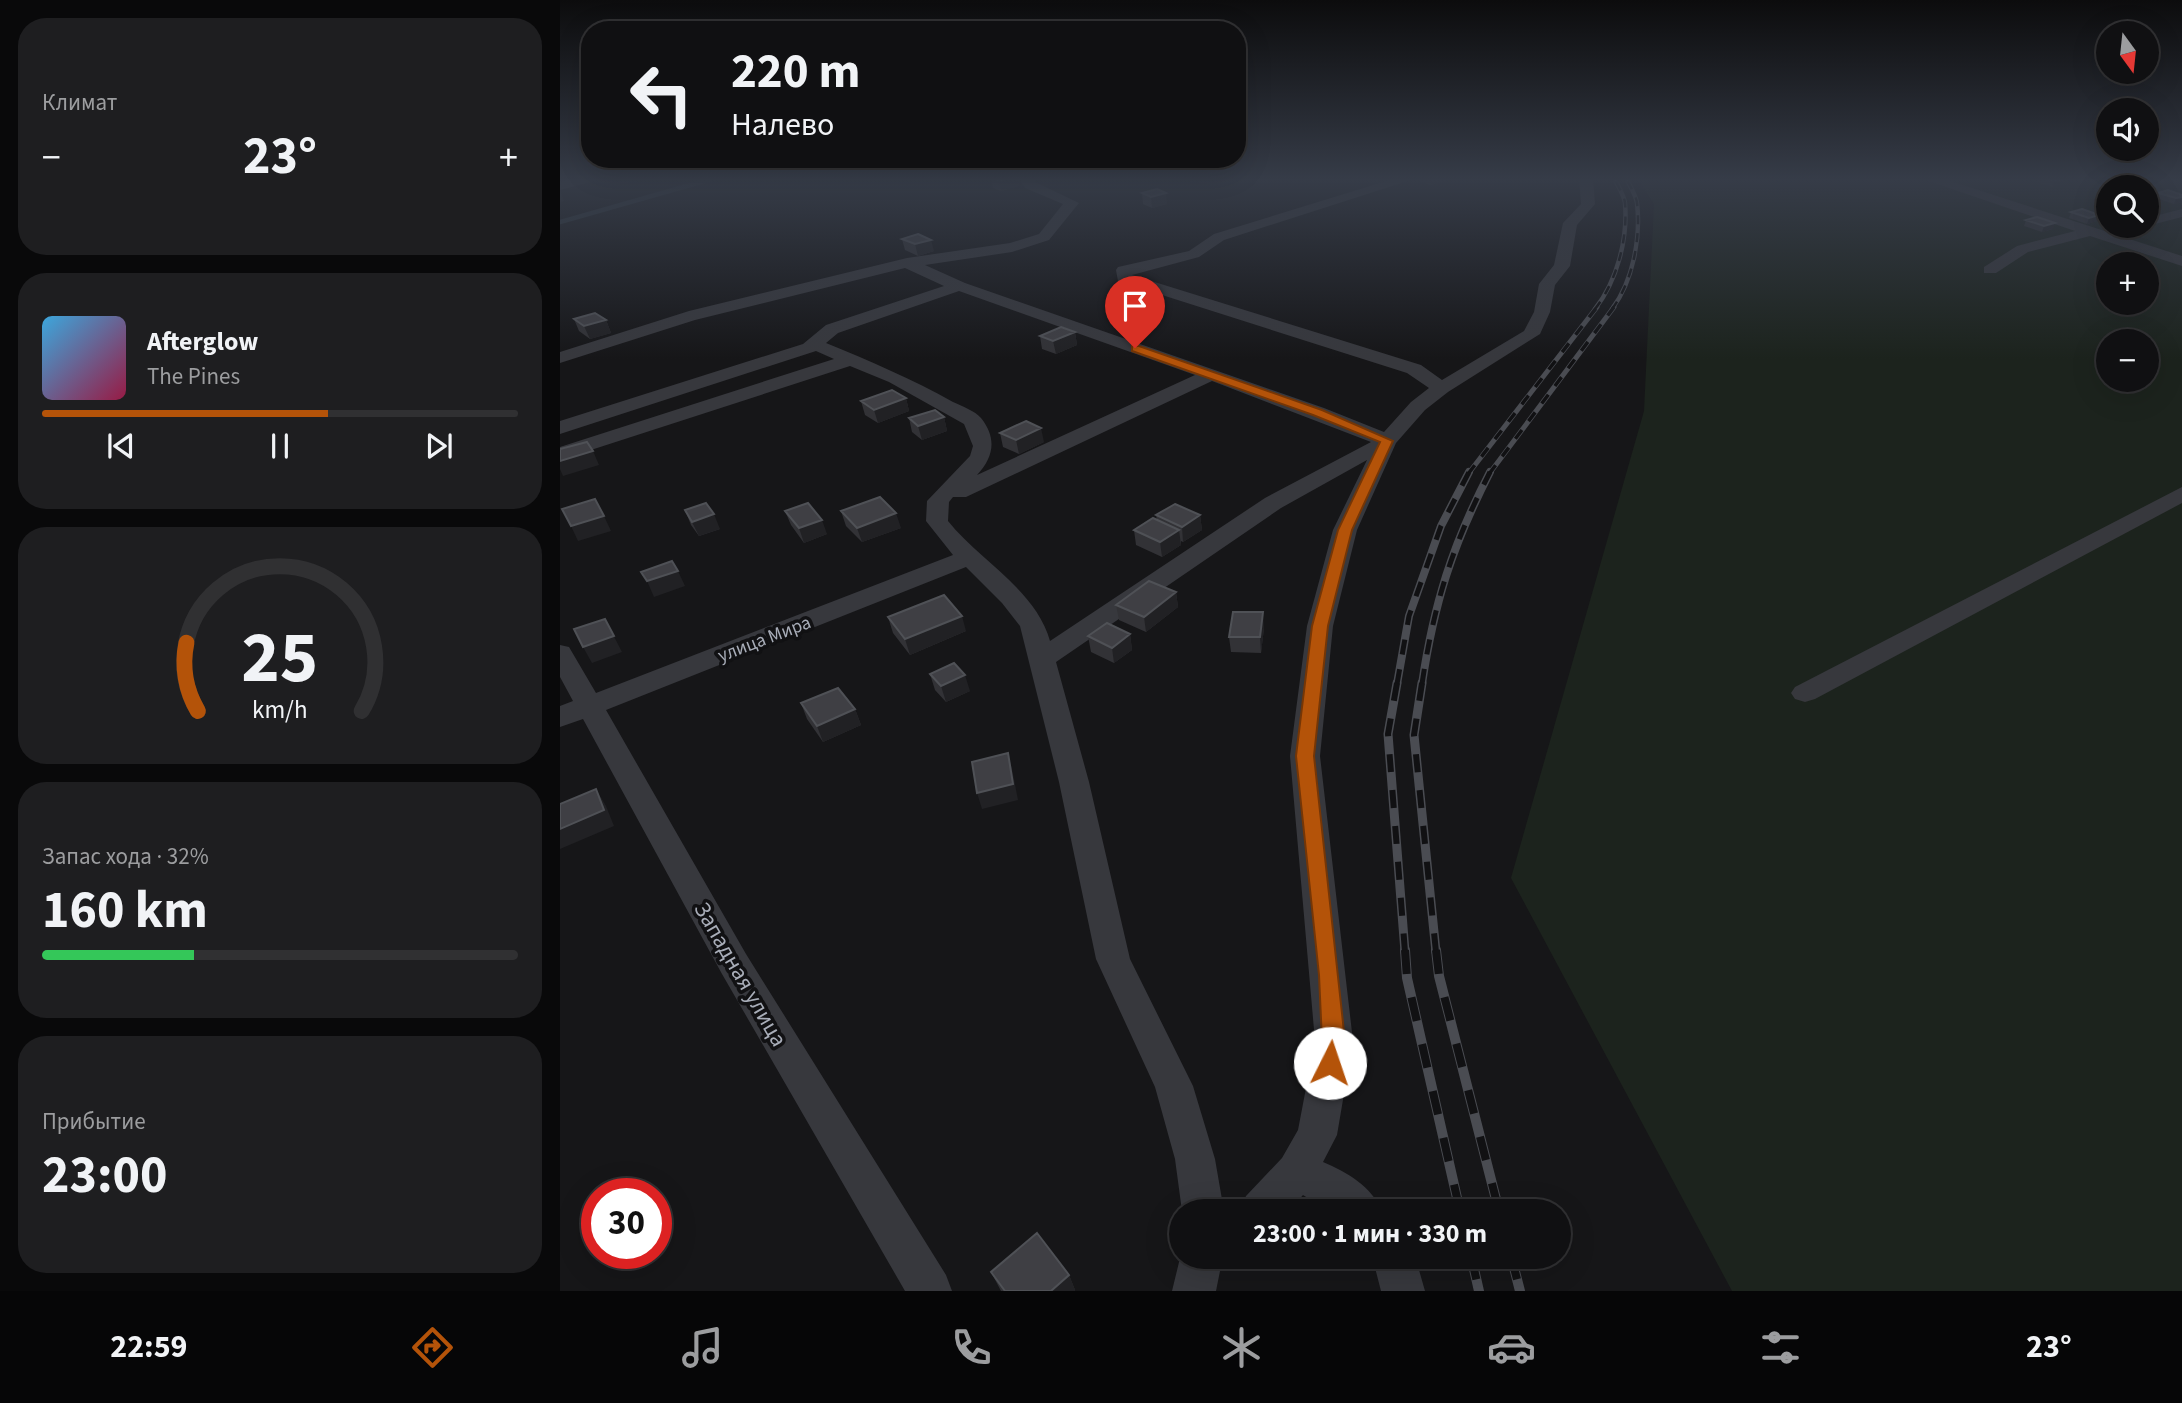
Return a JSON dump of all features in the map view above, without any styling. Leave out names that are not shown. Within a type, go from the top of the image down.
[{"type":"street","points":[[560,358],[689,316],[907,263],[1012,247],[1040,238]]},
{"type":"street","points":[[1217,238],[1194,254],[1124,270],[1124,278],[1414,369],[1441,388]]},
{"type":"street","points":[[1272,1199],[1296,1172],[1317,1135],[1334,1041],[1305,756],[1320,626],[1345,530],[1387,441],[1418,406],[1441,388],[1531,334],[1542,312],[1547,284],[1562,267],[1567,238]]},
{"type":"street","points":[[1990,270],[1996,262],[2017,253],[2076,238]]},
{"type":"street","points":[[2107,238],[2182,261]]},
{"type":"street","points":[[907,263],[959,286],[1211,375],[1387,441]]},
{"type":"street","points":[[560,428],[685,390],[816,345],[822,335],[832,328],[959,286]]},
{"type":"street","points":[[816,345],[896,378],[972,420],[980,431],[983,438],[980,460],[939,501],[937,521],[968,558],[1020,605],[1033,626],[1043,658],[1113,959],[1174,1086],[1195,1159],[1201,1199]]},
{"type":"street","points":[[560,454],[852,359]]},
{"type":"street","points":[[939,501],[1211,375]]},
{"type":"street","points":[[1043,658],[1273,503],[1387,441]]},
{"type":"street","points":[[1805,693],[2182,494]]},
{"type":"street","name":"улица Мира","points":[[574,712],[968,558]]},
{"type":"street","name":"Западная улица","points":[[560,653],[574,712],[734,964],[930,1291]]},
{"type":"street","points":[[1296,1172],[1327,1184],[1346,1199]]},
{"type":"street","points":[[1397,1269],[1404,1291]]},
{"type":"shaded area","points":[[1652,238],[2182,238],[2182,1291],[1732,1291],[1511,878],[1644,411]]},
{"type":"building","points":[[927,238],[931,240],[915,244],[902,239]]},
{"type":"building","points":[[595,313],[606,320],[584,326],[574,319]]},
{"type":"building","points":[[1061,327],[1075,332],[1053,341],[1040,336]]},
{"type":"building","points":[[892,390],[906,398],[874,410],[861,401]]},
{"type":"building","points":[[935,410],[944,417],[918,426],[909,418]]},
{"type":"building","points":[[1026,421],[1041,428],[1016,440],[1000,433]]},
{"type":"building","points":[[587,442],[593,451],[560,461],[560,449]]},
{"type":"building","points":[[880,497],[896,513],[857,528],[841,511]]},
{"type":"building","points":[[595,499],[604,516],[571,526],[562,509]]},
{"type":"building","points":[[706,503],[714,514],[692,522],[685,510]]},
{"type":"building","points":[[808,503],[822,520],[799,528],[785,511]]},
{"type":"building","points":[[1175,504],[1200,515],[1182,527],[1156,515]]},
{"type":"building","points":[[1153,518],[1179,530],[1160,542],[1134,530]]},
{"type":"building","points":[[672,561],[678,571],[647,581],[641,572]]},
{"type":"building","points":[[1149,581],[1176,592],[1144,617],[1116,605]]},
{"type":"building","points":[[944,595],[962,616],[905,639],[888,617]]},
{"type":"building","points":[[1233,612],[1263,612],[1260,637],[1229,637]]},
{"type":"building","points":[[605,619],[614,636],[583,647],[574,629]]},
{"type":"building","points":[[1107,623],[1130,634],[1112,648],[1088,636]]},
{"type":"building","points":[[954,663],[965,675],[941,686],[930,674]]},
{"type":"building","points":[[838,688],[855,709],[817,726],[801,703]]},
{"type":"building","points":[[1008,753],[1013,784],[977,793],[972,762]]},
{"type":"building","points":[[596,789],[604,810],[560,829],[560,804]]},
{"type":"building","points":[[1037,1233],[1069,1275],[1051,1291],[1005,1291],[991,1272]]},
{"type":"railway","points":[[1595,309],[1615,273],[1624,238]]},
{"type":"railway","points":[[1612,309],[1630,272],[1637,238]]},
{"type":"railway","points":[[1468,474],[1597,307]]},
{"type":"railway","points":[[1489,474],[1614,307]]},
{"type":"railway","points":[[1397,684],[1409,616],[1441,526],[1469,472]]},
{"type":"railway","points":[[1422,684],[1432,627],[1446,575],[1465,525],[1489,474]]},
{"type":"railway","points":[[1397,683],[1388,734],[1405,952]]},
{"type":"railway","points":[[1422,683],[1414,735],[1436,952]]},
{"type":"railway","points":[[1405,950],[1407,978],[1457,1199]]},
{"type":"railway","points":[[1436,950],[1439,976],[1496,1199]]},
{"type":"railway","points":[[1474,1269],[1479,1291]]},
{"type":"railway","points":[[1514,1269],[1520,1291]]},
{"type":"route","points":[[1135,348],[1317,412],[1387,441],[1345,530],[1332,578],[1320,626],[1305,756],[1329,975],[1334,1041],[1330,1063]]}]
